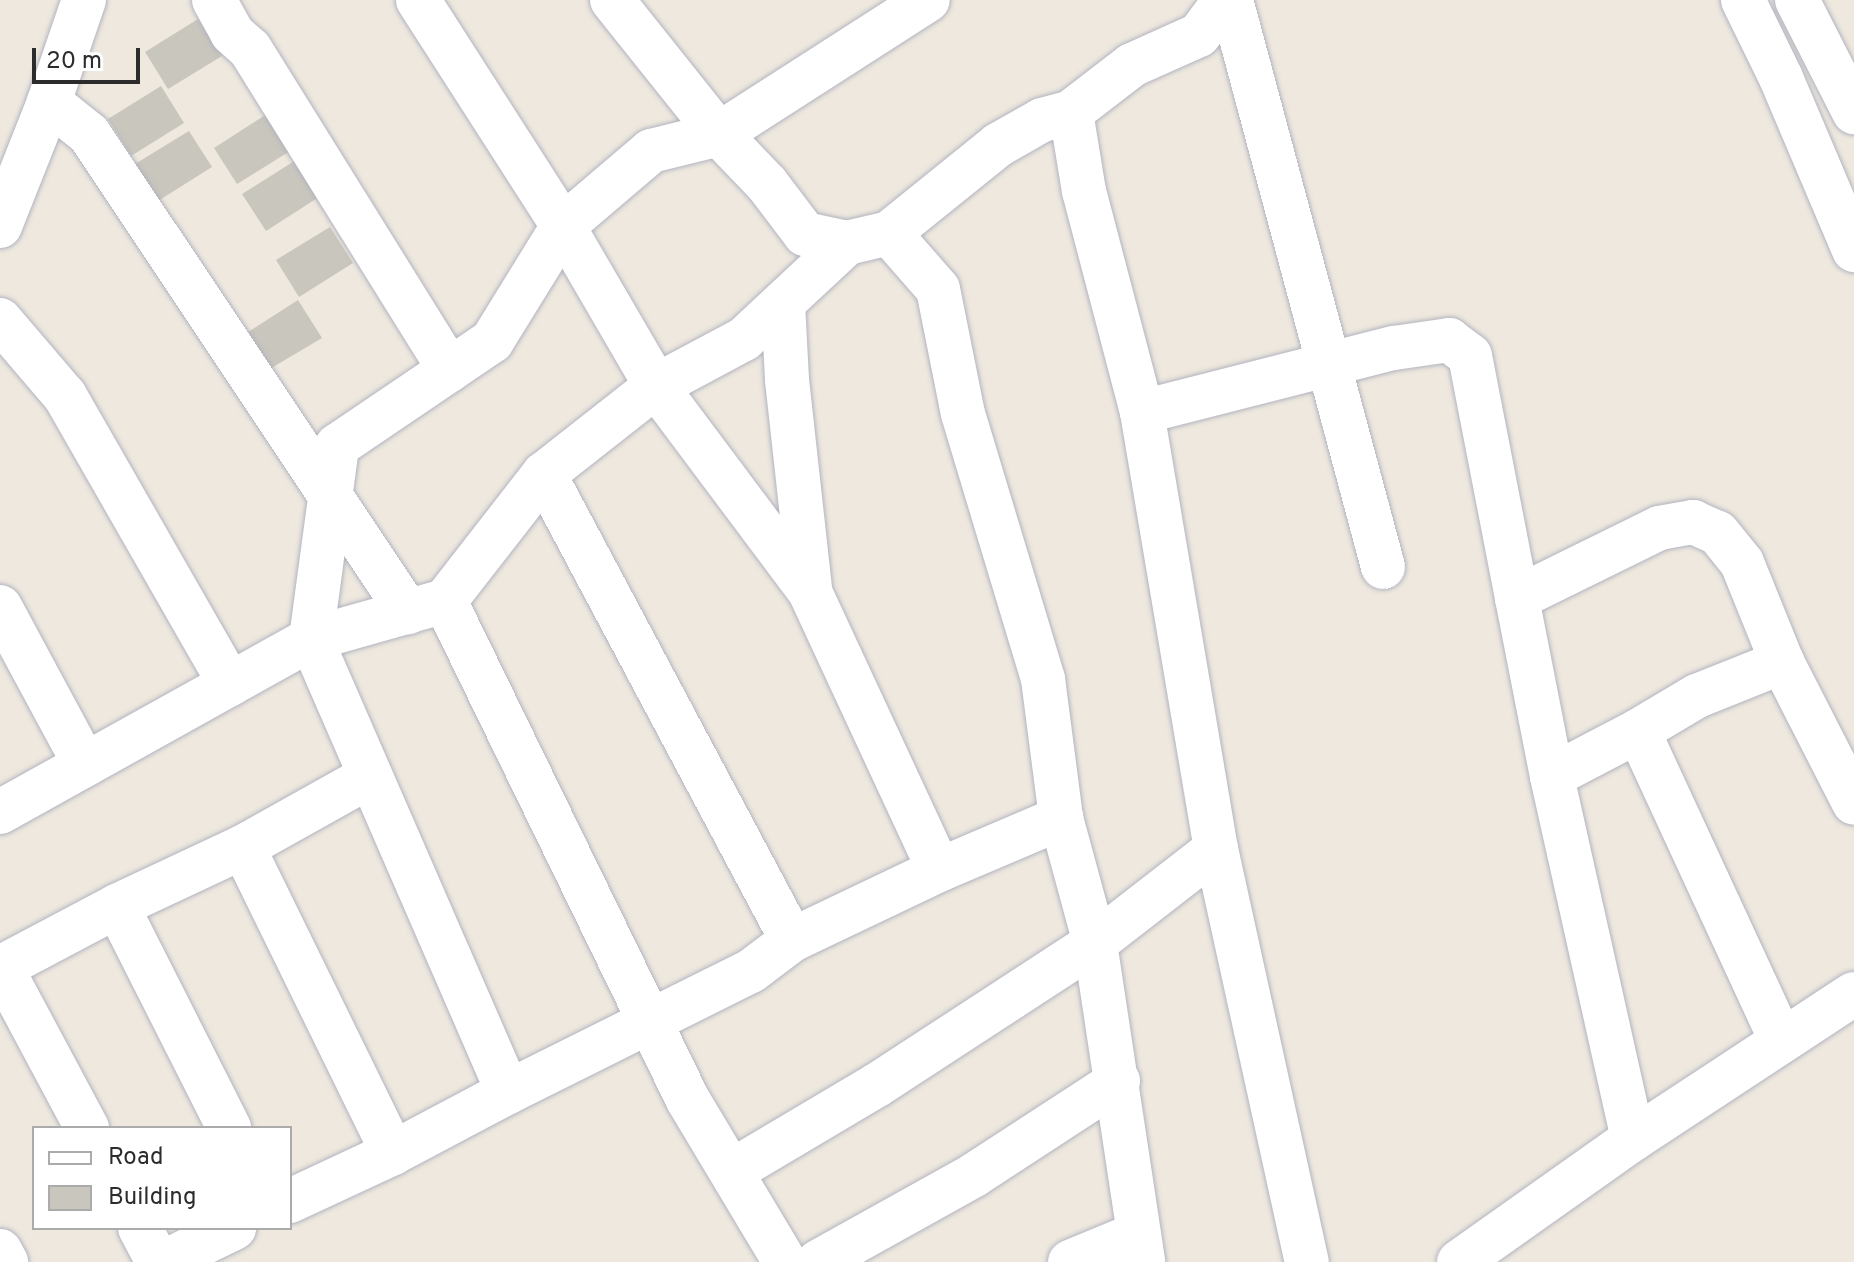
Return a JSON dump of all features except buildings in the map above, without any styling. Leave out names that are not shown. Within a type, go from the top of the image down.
[{"type":"street","points":[[0,226],[49,102],[84,0]]},
{"type":"street","points":[[214,0],[232,33],[250,49],[450,370]]},
{"type":"street","points":[[418,0],[563,226],[656,386],[810,592],[939,870]]},
{"type":"street","points":[[508,1092],[311,639],[337,446],[492,341],[563,226],[651,151],[719,134],[928,0]]},
{"type":"street","points":[[627,5],[719,134],[767,184],[805,234],[847,243],[889,233],[998,145],[1042,120],[1071,112],[1132,65],[1199,35],[1228,0]]},
{"type":"street","points":[[1228,0],[1383,567]]},
{"type":"street","points":[[1743,0],[1781,78],[1854,250]]},
{"type":"street","points":[[1797,0],[1854,112]]},
{"type":"street","points":[[49,102],[89,134],[331,498],[426,606],[651,1022],[687,1098],[785,1262]]},
{"type":"street","points":[[1071,112],[1084,191],[1142,412],[1216,849],[1307,1262]]},
{"type":"street","points":[[889,233],[938,289],[963,414],[1043,679],[1061,818],[1095,943],[1118,1081],[1140,1248],[1070,1262]]},
{"type":"street","points":[[0,812],[311,639],[426,606],[544,474],[656,386],[744,339],[847,243]]},
{"type":"street","points":[[783,303],[787,380],[810,592]]},
{"type":"street","points":[[0,320],[65,396],[230,684]]},
{"type":"street","points":[[1142,412],[1394,348],[1449,340],[1470,356],[1552,776],[1633,1139]]},
{"type":"street","points":[[544,474],[792,940]]},
{"type":"street","points":[[1517,598],[1659,528],[1693,522],[1718,533],[1742,563],[1782,662],[1854,803]]},
{"type":"street","points":[[0,607],[85,765]]},
{"type":"street","points":[[1552,776],[1697,696],[1782,662]]},
{"type":"street","points":[[1638,731],[1781,1040]]},
{"type":"street","points":[[86,1126],[0,968],[117,906],[243,847],[370,776]]},
{"type":"street","points":[[292,1200],[393,1153],[751,971],[792,940],[939,870],[1061,818]]},
{"type":"street","points":[[243,847],[393,1153]]},
{"type":"street","points":[[732,1171],[877,1085],[1095,943],[1216,849]]},
{"type":"street","points":[[117,906],[228,1126]]},
{"type":"street","points":[[1459,1262],[1633,1139],[1854,994]]},
{"type":"street","points":[[818,1262],[974,1175],[1118,1081]]},
{"type":"street","points":[[141,1230],[158,1262]]},
{"type":"street","points":[[164,1262],[230,1230]]},
{"type":"street","points":[[0,1251],[6,1262]]}]
